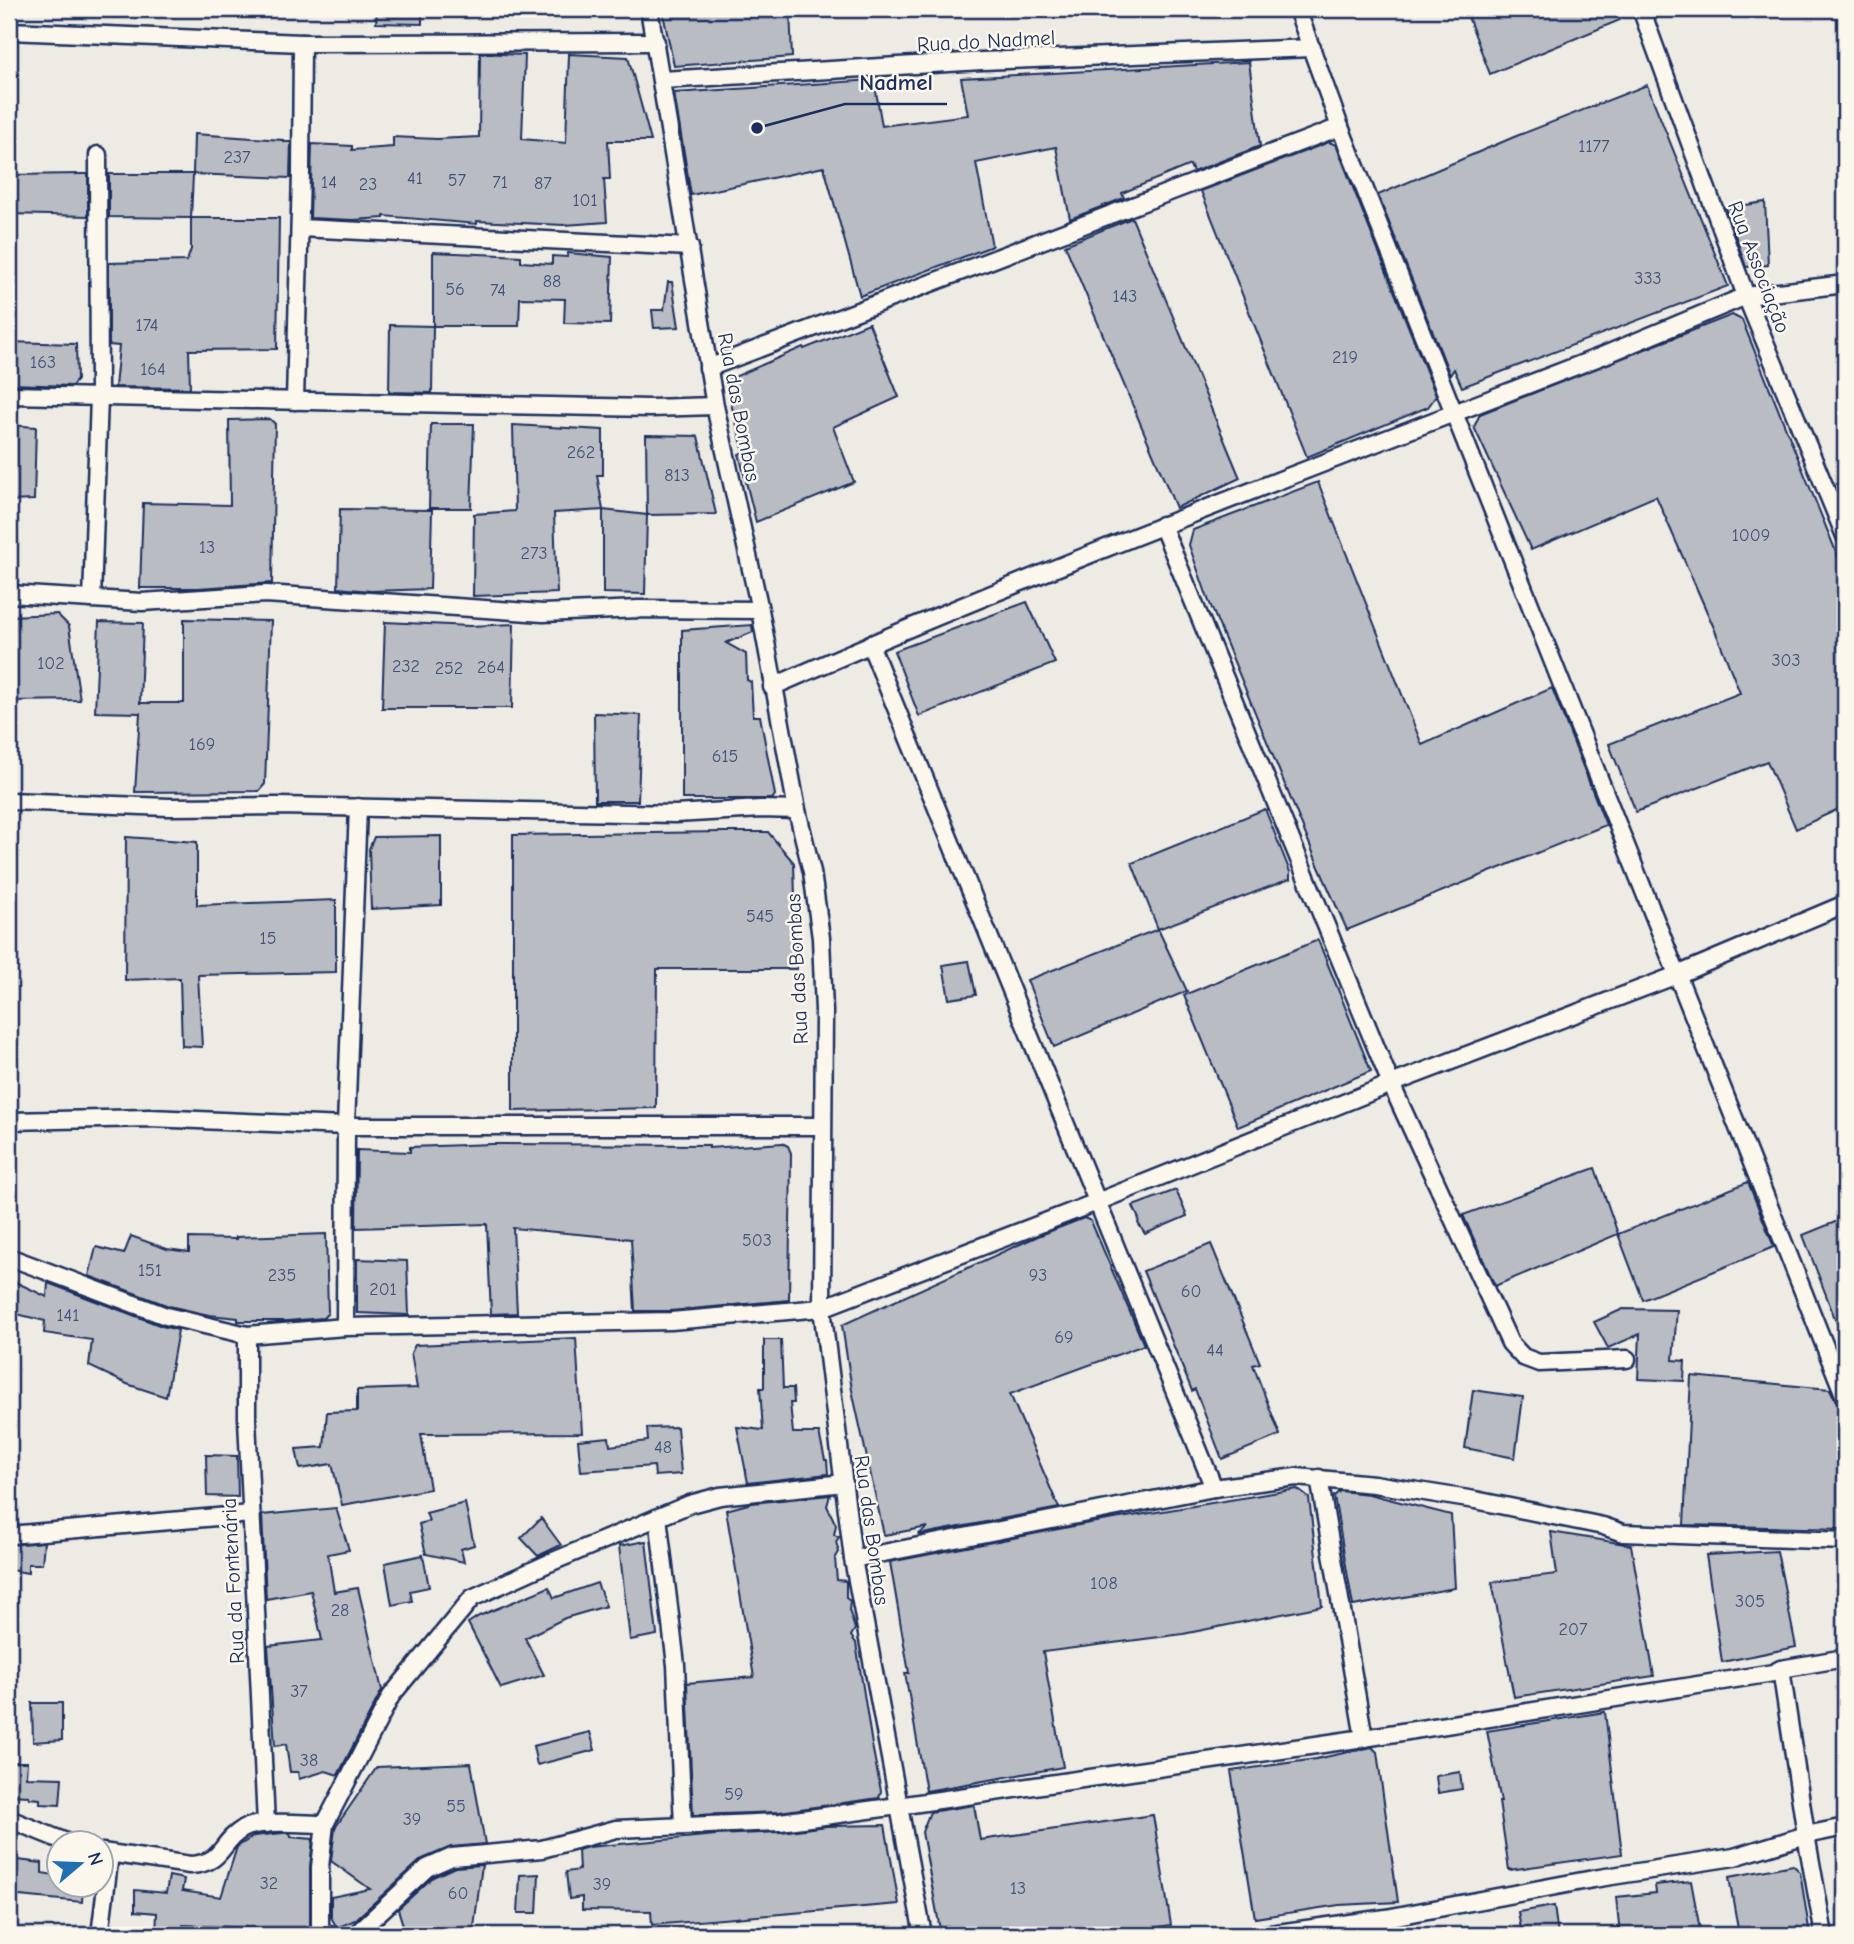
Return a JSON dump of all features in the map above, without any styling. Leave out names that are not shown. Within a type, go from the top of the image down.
[{"type":"street","name":"Rua das Bombas","points":[[649,9],[715,406],[760,610],[772,687],[797,810],[813,872],[821,938],[824,1011],[822,1308],[853,1559],[923,1935]]},
{"type":"street","points":[[1297,9],[1340,127],[1845,1397]]},
{"type":"street","name":"Rua Associação","points":[[1641,9],[1746,296],[1845,536]]},
{"type":"street","points":[[9,31],[302,43],[656,42]]},
{"type":"street","points":[[295,401],[302,43]]},
{"type":"street","name":"Rua do Nadmel","points":[[662,80],[982,61],[1312,48]]},
{"type":"street","points":[[708,368],[1340,127]]},
{"type":"street","points":[[92,598],[99,397],[98,155]]},
{"type":"street","points":[[300,228],[690,247]]},
{"type":"street","points":[[772,687],[870,644],[1162,525],[1602,356],[1746,296],[1845,284]]},
{"type":"street","points":[[9,395],[650,408],[715,406]]},
{"type":"street","points":[[1162,525],[1391,1084],[1510,1343],[1523,1357],[1539,1363],[1627,1359]]},
{"type":"street","points":[[9,594],[142,602],[266,594],[543,613],[639,609],[760,610]]},
{"type":"street","points":[[870,644],[1214,1489]]},
{"type":"street","points":[[9,801],[169,807],[358,807],[675,814],[761,809],[797,810]]},
{"type":"street","points":[[345,1327],[346,1126],[358,807]]},
{"type":"street","points":[[9,1257],[166,1316],[247,1335],[345,1327],[631,1322],[822,1308],[1097,1202],[1391,1084],[1677,975],[1845,904]]},
{"type":"street","points":[[9,1121],[150,1118],[346,1126],[822,1126]]},
{"type":"street","name":"Rua da Fontenária","points":[[247,1335],[247,1419],[266,1824]]},
{"type":"street","points":[[853,1559],[1214,1489],[1296,1477],[1475,1500],[1603,1526],[1623,1533],[1845,1541]]},
{"type":"street","points":[[1319,1478],[1364,1738]]},
{"type":"street","points":[[322,1933],[320,1867],[325,1825],[391,1696],[472,1598],[690,1504],[720,1496],[844,1483]]},
{"type":"street","points":[[9,1535],[251,1514]]},
{"type":"street","points":[[658,1517],[676,1665],[683,1826]]},
{"type":"street","points":[[355,1935],[428,1868],[452,1857],[542,1849],[616,1829],[780,1822],[898,1806],[1364,1738],[1759,1675],[1845,1658]]},
{"type":"street","points":[[1781,1669],[1824,1935]]},
{"type":"street","points":[[9,1819],[46,1835]]},
{"type":"street","points":[[116,1854],[190,1865],[205,1864],[241,1829],[253,1825],[325,1825]]},
{"type":"street","points":[[1262,1935],[1386,1918],[1593,1879],[1734,1857],[1806,1835],[1845,1827]]},
{"type":"street","points":[[100,1935],[103,1898]]},
{"type":"street","points":[[1386,1918],[1389,1935]]},
{"type":"building","points":[[377,9],[422,9],[422,24],[376,23]]},
{"type":"building","points":[[662,9],[790,9],[792,57],[674,66]]},
{"type":"building","points":[[1465,9],[1616,9],[1620,20],[1490,74]]},
{"type":"building","points":[[480,53],[525,55],[522,139],[566,143],[569,54],[628,57],[651,141],[608,141],[610,179],[604,179],[607,222],[564,225],[477,221],[477,224],[384,216],[353,220],[310,218],[312,144],[352,146],[352,150],[393,147],[393,137],[479,137]]},
{"type":"building","points":[[1249,62],[1260,146],[1193,172],[1190,165],[1122,193],[1124,198],[1070,219],[1056,147],[976,163],[992,246],[860,296],[824,167],[691,195],[674,93],[874,80],[882,126],[968,115],[961,78]]},
{"type":"building","points":[[1647,85],[1728,286],[1462,387],[1454,369],[1450,375],[1378,195],[1514,137]]},
{"type":"building","points":[[194,134],[291,142],[290,178],[193,174]]},
{"type":"building","points":[[1329,142],[1336,145],[1436,396],[1428,407],[1307,457],[1201,191]]},
{"type":"building","points":[[88,174],[88,216],[9,214],[9,175]]},
{"type":"building","points":[[109,174],[193,174],[191,218],[109,217]]},
{"type":"building","points":[[1765,202],[1768,265],[1746,267],[1726,208]]},
{"type":"building","points":[[191,218],[279,218],[277,349],[189,350],[190,388],[115,387],[119,346],[109,345],[109,263],[187,261],[191,249]]},
{"type":"building","points":[[1132,218],[1240,478],[1176,508],[1065,245]]},
{"type":"building","points":[[433,252],[521,256],[521,262],[552,264],[552,256],[567,257],[568,253],[612,257],[610,324],[564,323],[565,299],[520,298],[519,326],[433,326]]},
{"type":"building","points":[[668,282],[672,282],[679,327],[654,328],[652,310],[664,310]]},
{"type":"building","points":[[1732,315],[1742,320],[1845,574],[1845,806],[1796,829],[1767,761],[1636,812],[1609,744],[1740,693],[1714,628],[1656,496],[1531,550],[1474,427],[1480,414]]},
{"type":"building","points":[[869,323],[899,397],[833,427],[854,482],[756,522],[739,454],[744,452],[725,381],[803,347],[804,349]]},
{"type":"building","points":[[390,325],[433,326],[432,393],[389,392]]},
{"type":"building","points":[[9,342],[76,344],[77,380],[72,386],[9,384]]},
{"type":"building","points":[[270,419],[275,424],[272,583],[198,588],[140,588],[143,503],[230,505],[229,420]]},
{"type":"building","points":[[431,424],[474,424],[471,508],[429,508]]},
{"type":"building","points":[[9,425],[36,427],[34,500],[9,501]]},
{"type":"building","points":[[513,425],[603,430],[603,475],[597,475],[603,510],[554,513],[557,593],[473,596],[474,514],[515,511]]},
{"type":"building","points":[[646,435],[698,436],[716,514],[647,515]]},
{"type":"building","points":[[1318,482],[1422,745],[1552,688],[1606,825],[1347,930],[1208,599],[1189,545],[1193,530]]},
{"type":"building","points":[[340,509],[432,510],[430,589],[371,591],[338,588]]},
{"type":"building","points":[[603,510],[647,515],[645,594],[603,593]]},
{"type":"building","points":[[1027,602],[1055,663],[919,716],[894,651]]},
{"type":"building","points":[[57,614],[69,626],[80,700],[9,701],[9,616]]},
{"type":"building","points":[[184,619],[271,621],[265,784],[259,791],[135,792],[140,713],[95,712],[99,622],[143,623],[140,703],[184,703]]},
{"type":"building","points":[[385,622],[470,626],[514,624],[512,708],[382,708]]},
{"type":"building","points":[[752,625],[753,632],[726,643],[746,654],[753,716],[760,716],[775,795],[772,799],[682,799],[682,630]]},
{"type":"building","points":[[594,713],[641,715],[638,801],[595,801]]},
{"type":"building","points":[[1265,809],[1290,872],[1290,879],[1158,929],[1132,863]]},
{"type":"building","points":[[768,832],[794,863],[797,969],[657,969],[656,1108],[513,1111],[513,835]]},
{"type":"building","points":[[441,836],[441,905],[371,909],[369,849],[374,837]]},
{"type":"building","points":[[126,837],[197,842],[197,905],[336,900],[336,972],[198,975],[202,1047],[182,1046],[180,978],[125,980]]},
{"type":"building","points":[[1158,929],[1187,991],[1054,1047],[1027,980]]},
{"type":"building","points":[[1318,940],[1371,1071],[1238,1127],[1184,995]]},
{"type":"building","points":[[969,961],[976,995],[949,999],[943,965]]},
{"type":"building","points":[[782,1143],[788,1146],[791,1153],[789,1300],[670,1311],[635,1311],[631,1239],[513,1228],[517,1313],[491,1314],[487,1224],[356,1228],[357,1150],[410,1152],[410,1147],[492,1144],[709,1145],[709,1148]]},
{"type":"building","points":[[1595,1168],[1618,1234],[1495,1286],[1463,1215]]},
{"type":"building","points":[[1748,1182],[1774,1247],[1643,1300],[1618,1234]]},
{"type":"building","points":[[1176,1190],[1187,1216],[1145,1234],[1138,1223],[1133,1206]]},
{"type":"building","points":[[1084,1218],[1091,1221],[1144,1345],[1010,1394],[1059,1508],[918,1535],[928,1527],[884,1535],[852,1390],[842,1325],[1038,1236]]},
{"type":"building","points":[[1845,1218],[1845,1342],[1844,1342],[1803,1235]]},
{"type":"building","points":[[326,1234],[328,1313],[323,1318],[238,1321],[238,1318],[169,1306],[89,1276],[96,1247],[124,1254],[131,1236],[167,1249],[189,1252],[189,1238],[236,1239]]},
{"type":"building","points":[[1211,1244],[1260,1363],[1253,1365],[1280,1435],[1222,1459],[1195,1389],[1192,1391],[1143,1271]]},
{"type":"building","points":[[357,1259],[407,1261],[409,1315],[357,1313]]},
{"type":"building","points":[[9,1279],[47,1297],[48,1283],[178,1330],[166,1397],[127,1384],[89,1366],[92,1340],[44,1333],[45,1321],[9,1312]]},
{"type":"building","points":[[1623,1309],[1677,1310],[1673,1360],[1685,1361],[1684,1381],[1638,1379],[1640,1334],[1608,1348],[1594,1322]]},
{"type":"building","points":[[576,1338],[582,1433],[421,1434],[430,1489],[342,1505],[332,1464],[300,1469],[296,1449],[324,1447],[327,1412],[357,1411],[357,1390],[417,1388],[411,1353],[415,1345]]},
{"type":"building","points":[[764,1340],[781,1340],[783,1388],[793,1388],[794,1403],[790,1403],[793,1433],[819,1433],[828,1474],[748,1483],[737,1427],[763,1430],[760,1388],[764,1388]]},
{"type":"building","points":[[1691,1376],[1830,1389],[1845,1419],[1845,1529],[1684,1525]]},
{"type":"building","points":[[1473,1390],[1523,1397],[1515,1458],[1465,1448]]},
{"type":"building","points":[[677,1427],[681,1474],[655,1476],[654,1466],[581,1471],[578,1440],[609,1437],[610,1446],[648,1441],[647,1428]]},
{"type":"building","points":[[206,1455],[237,1456],[238,1497],[207,1496]]},
{"type":"building","points":[[1297,1489],[1309,1498],[1322,1606],[1183,1634],[1043,1652],[1063,1767],[926,1791],[905,1673],[909,1673],[890,1562],[1084,1524]]},
{"type":"building","points":[[1340,1491],[1369,1494],[1451,1515],[1455,1588],[1353,1606],[1334,1496]]},
{"type":"building","points":[[830,1495],[827,1506],[836,1525],[834,1535],[839,1537],[836,1542],[839,1552],[835,1559],[837,1580],[846,1581],[846,1598],[850,1601],[849,1610],[855,1629],[851,1636],[856,1643],[881,1791],[879,1798],[779,1812],[693,1815],[687,1683],[754,1677],[726,1510],[752,1503]]},
{"type":"building","points":[[465,1503],[474,1545],[461,1549],[464,1562],[426,1554],[419,1524],[429,1521],[426,1513]]},
{"type":"building","points":[[336,1508],[349,1550],[328,1554],[334,1592],[358,1588],[382,1690],[338,1775],[326,1771],[299,1779],[298,1772],[290,1772],[286,1744],[275,1746],[268,1646],[322,1640],[311,1591],[266,1599],[262,1515]]},
{"type":"building","points":[[541,1518],[561,1545],[538,1556],[521,1538]]},
{"type":"building","points":[[1551,1532],[1631,1545],[1654,1676],[1514,1697],[1492,1582],[1557,1574]]},
{"type":"building","points":[[646,1541],[657,1635],[630,1640],[619,1546]]},
{"type":"building","points":[[44,1542],[42,1564],[28,1564],[28,1573],[10,1570],[9,1545]]},
{"type":"building","points":[[1777,1551],[1796,1647],[1722,1662],[1706,1555]]},
{"type":"building","points":[[423,1555],[429,1587],[410,1591],[412,1601],[392,1605],[385,1563]]},
{"type":"building","points":[[597,1583],[606,1606],[565,1618],[525,1638],[544,1675],[501,1688],[468,1623],[549,1587],[554,1598]]},
{"type":"building","points":[[32,1703],[62,1703],[62,1740],[33,1742]]},
{"type":"building","points":[[1605,1712],[1622,1854],[1509,1870],[1501,1802],[1487,1731]]},
{"type":"building","points":[[590,1732],[595,1750],[537,1765],[533,1746]]},
{"type":"building","points":[[1372,1747],[1377,1752],[1398,1902],[1339,1905],[1255,1918],[1231,1771],[1316,1759]]},
{"type":"building","points":[[9,1762],[27,1762],[26,1777],[62,1778],[60,1805],[40,1804],[40,1799],[29,1796],[9,1795]]},
{"type":"building","points":[[471,1763],[485,1844],[451,1847],[422,1859],[355,1920],[337,1928],[331,1917],[331,1897],[370,1889],[331,1861],[335,1828],[377,1767]]},
{"type":"building","points":[[1460,1772],[1462,1789],[1438,1793],[1436,1776]]},
{"type":"building","points":[[974,1805],[980,1840],[1153,1815],[1171,1925],[1111,1935],[941,1935],[922,1832],[930,1812]]},
{"type":"building","points":[[885,1825],[899,1904],[652,1925],[651,1911],[582,1910],[582,1897],[569,1899],[566,1872],[579,1870],[578,1850],[588,1847],[827,1826]]},
{"type":"building","points":[[290,1833],[291,1837],[313,1839],[310,1930],[183,1925],[182,1935],[156,1935],[157,1913],[135,1911],[135,1890],[166,1893],[169,1876],[184,1879],[182,1891],[221,1897],[237,1847],[254,1836]]},
{"type":"building","points":[[9,1859],[42,1863],[42,1873],[46,1874],[46,1898],[82,1898],[82,1902],[9,1895]]},
{"type":"building","points":[[482,1865],[473,1935],[406,1935],[398,1909],[433,1877],[455,1867]]},
{"type":"building","points":[[1793,1865],[1800,1872],[1810,1935],[1739,1935],[1729,1877]]},
{"type":"building","points":[[539,1874],[537,1913],[518,1913],[520,1875]]},
{"type":"building","points":[[1691,1881],[1701,1935],[1620,1935],[1616,1897],[1656,1893],[1655,1885]]},
{"type":"building","points":[[1554,1906],[1558,1935],[1522,1935],[1518,1912]]},
{"type":"place","name":"Nadmel","points":[[757,128]]}]
